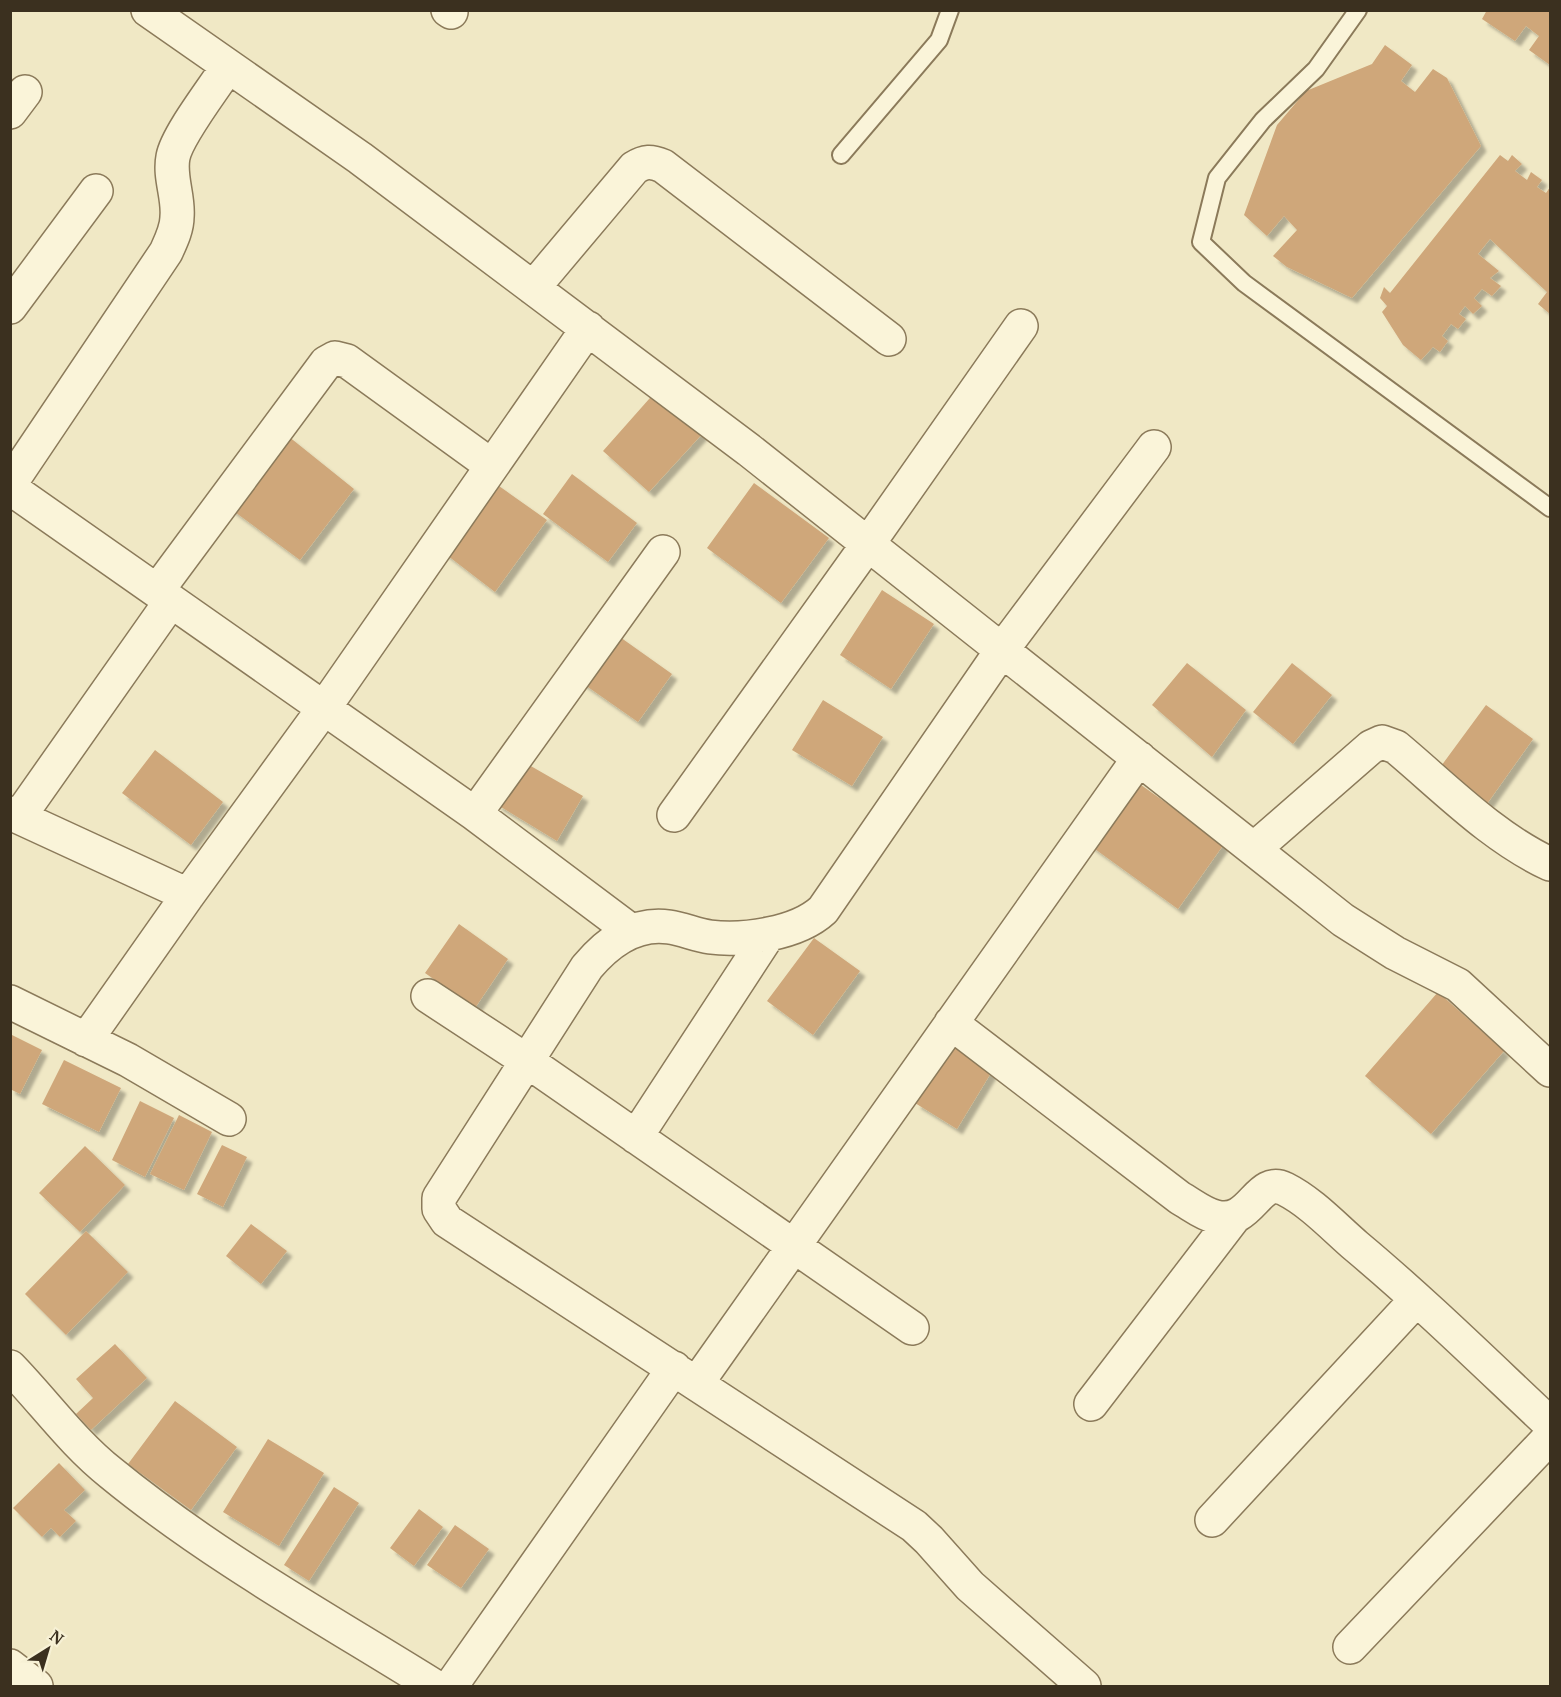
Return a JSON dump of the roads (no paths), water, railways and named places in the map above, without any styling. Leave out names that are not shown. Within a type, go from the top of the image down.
[{"type":"street","points":[[148,10],[360,158],[749,450],[1343,920],[1395,953],[1458,985],[1551,1070]]},
{"type":"street","points":[[228,66],[179,140],[173,156],[172,173],[178,216],[174,235],[166,252],[12,492],[475,814],[631,931]]},
{"type":"street","points":[[534,288],[634,168],[643,162],[653,162],[663,166],[889,339]]},
{"type":"street","points":[[10,307],[96,190]]},
{"type":"street","points":[[674,815],[1021,326]]},
{"type":"street","points":[[86,1040],[188,894],[324,708],[588,328]]},
{"type":"street","points":[[188,894],[15,815],[326,363],[335,358],[347,361],[492,466]]},
{"type":"street","points":[[1084,1686],[977,1593],[914,1526],[447,1221],[439,1209],[439,1198],[599,953],[614,940],[631,931],[650,926],[669,927],[709,937],[768,935],[804,924],[823,910],[1002,650],[1154,447]]},
{"type":"street","points":[[475,814],[663,552]]},
{"type":"street","points":[[1254,849],[1371,747],[1383,742],[1396,747],[1496,831],[1526,853],[1551,864]]},
{"type":"street","points":[[451,1686],[685,1375],[794,1246],[1139,758]]},
{"type":"street","points":[[636,1137],[768,935]]},
{"type":"street","points":[[428,996],[527,1061],[912,1328]]},
{"type":"street","points":[[10,1002],[128,1060],[229,1119]]},
{"type":"street","points":[[951,1023],[1180,1198],[1217,1218],[1235,1216],[1244,1212],[1264,1189],[1277,1186],[1285,1189],[1310,1206],[1551,1424]]},
{"type":"street","points":[[1091,1404],[1235,1216]]},
{"type":"street","points":[[1212,1520],[1416,1300]]},
{"type":"street","points":[[10,1367],[109,1472],[157,1509],[207,1544],[434,1686]]},
{"type":"street","points":[[1350,1647],[1551,1437]]},
{"type":"street","points":[[10,1665],[36,1686]]},
{"type":"lane","points":[[841,155],[939,40],[950,10]]},
{"type":"lane","points":[[1358,10],[1316,69],[1263,120],[1217,178],[1201,242],[1244,283],[1551,508]]}]
